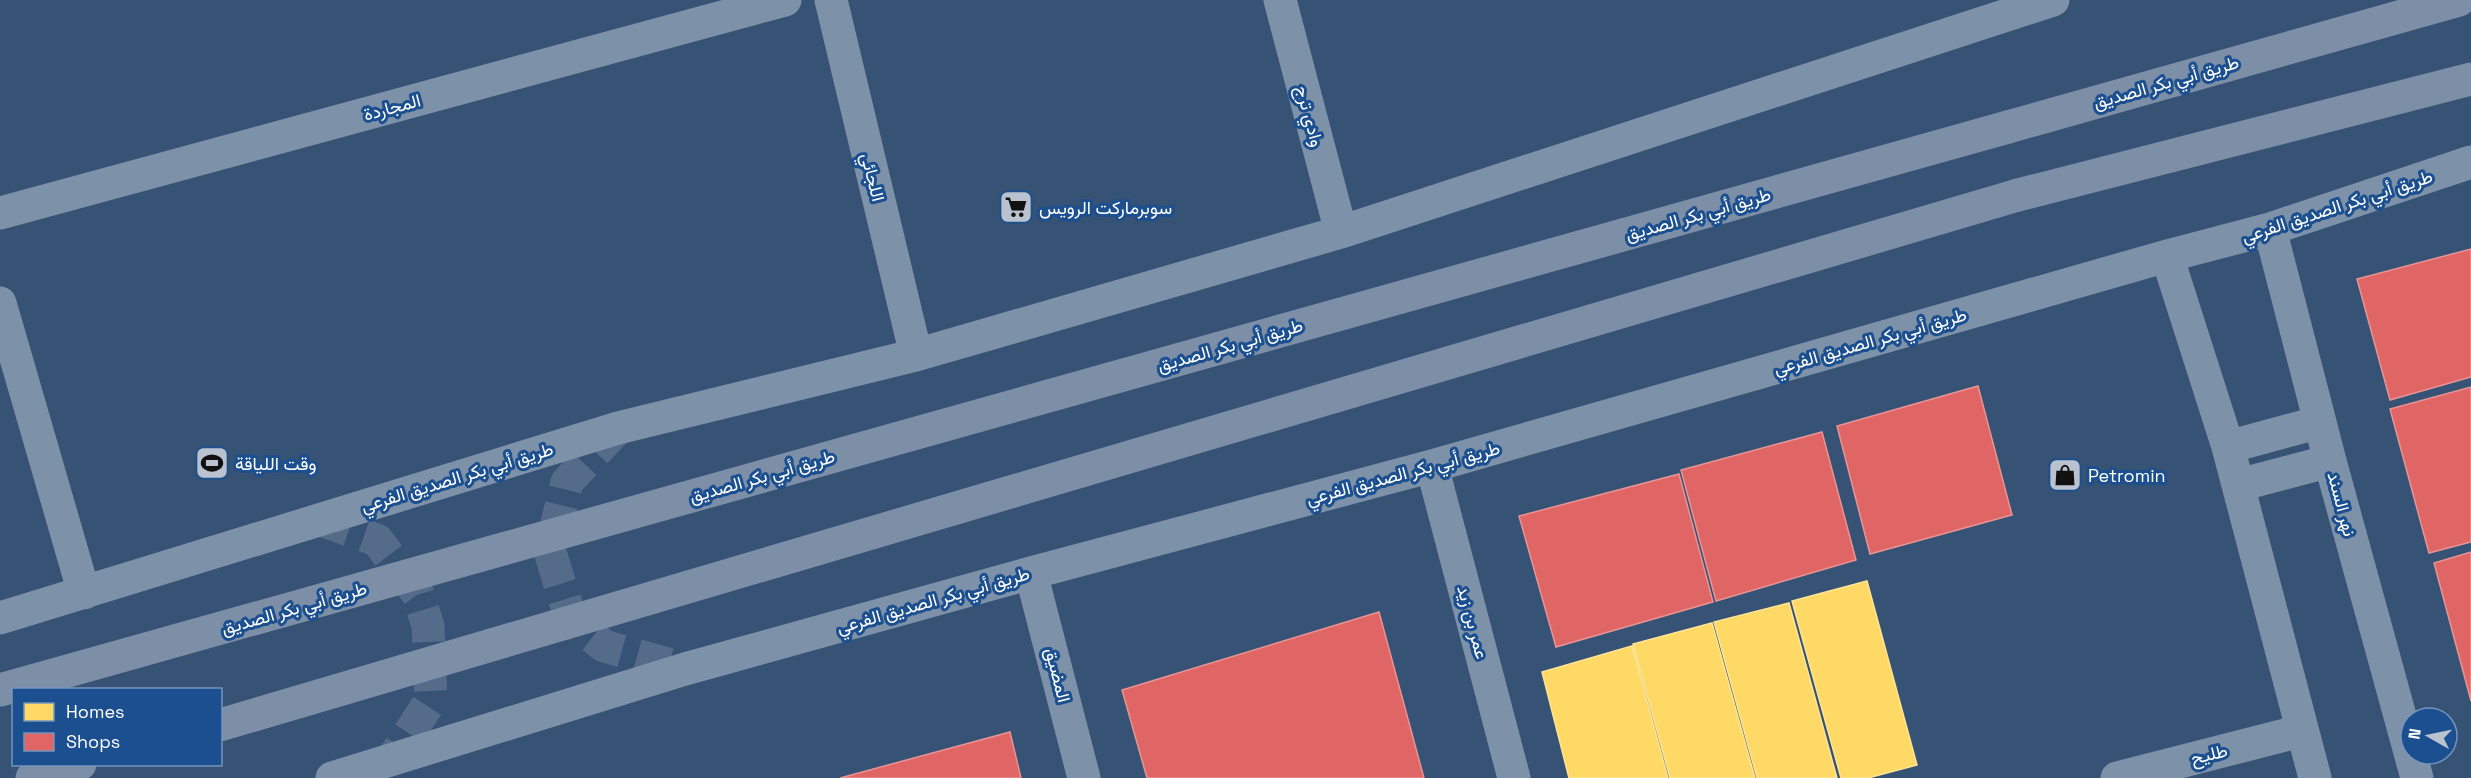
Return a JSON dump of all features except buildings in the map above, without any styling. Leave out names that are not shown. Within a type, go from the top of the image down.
[{"type":"main road","name":"طريق أبي بكر الصديق","points":[[0,690],[2460,0]]},
{"type":"main road","points":[[222,724],[2018,195],[2471,79]]},
{"type":"main road","points":[[32,778],[76,766]]},
{"type":"street","name":"المجاردة","points":[[0,213],[784,0]]},
{"type":"street","name":"اللجائي","points":[[831,0],[916,355]]},
{"type":"street","name":"وادي ترج","points":[[1280,0],[1341,232]]},
{"type":"street","name":"طريق أبي بكر الصديق الفرعي","points":[[0,618],[618,428],[916,355],[1341,232],[2053,0]]},
{"type":"street","name":"طريق أبي بكر الصديق الفرعي","points":[[332,778],[685,669],[1031,573],[1432,466],[2167,256],[2270,229],[2471,162]]},
{"type":"street","name":"نهر السند","points":[[2270,229],[2330,461],[2417,778]]},
{"type":"street","points":[[2167,256],[2239,485],[2315,778]]},
{"type":"street","points":[[0,303],[84,593]]},
{"type":"street","points":[[2228,447],[2320,422]]},
{"type":"street","points":[[2239,485],[2330,461]]},
{"type":"street","name":"عمر بن زيد","points":[[1432,466],[1514,778]]},
{"type":"street","name":"المضيق","points":[[1031,573],[1084,778]]},
{"type":"street","name":"طليح","points":[[2117,778],[2301,731]]},
{"type":"tunnel","points":[[618,428],[567,482],[550,552],[571,620],[604,646],[685,669]]},
{"type":"tunnel","points":[[318,519],[377,540],[418,594],[428,626],[431,700],[391,761]]},
{"type":"place","name":"سوبرماركت الرويس","points":[[1016,207]]},
{"type":"place","name":"وقت اللياقة","points":[[212,463]]},
{"type":"place","name":"Petromin","points":[[2065,475]]}]
